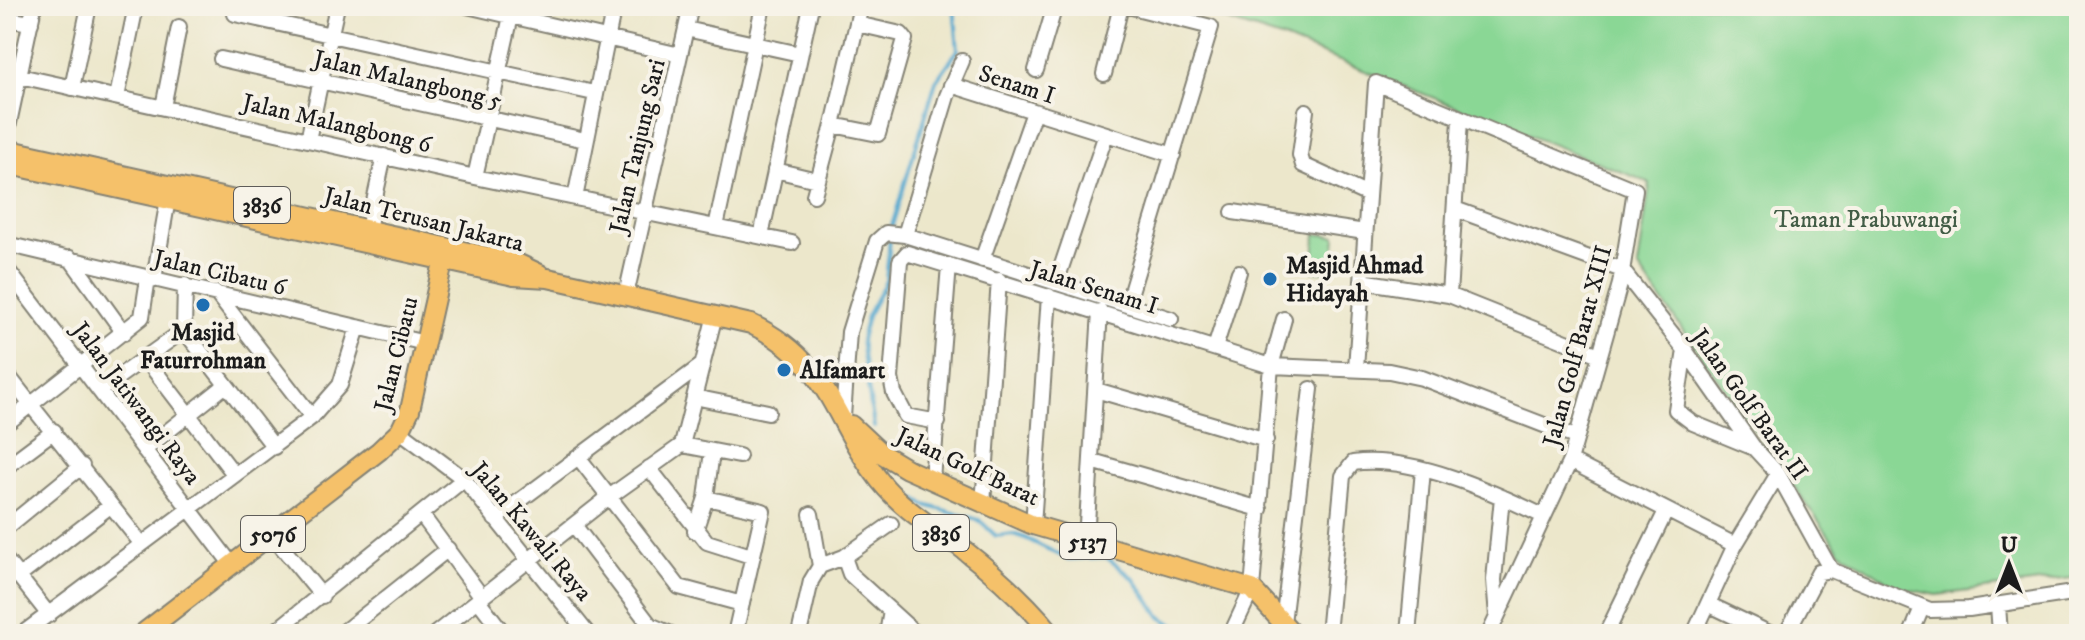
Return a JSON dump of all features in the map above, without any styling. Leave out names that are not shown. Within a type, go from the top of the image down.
[{"type":"main road","name":"Jalan Terusan Jakarta","points":[[6,149],[445,254]]},
{"type":"main road","name":"Jalan Terusan Jakarta","points":[[6,164],[168,199],[368,229],[514,276],[548,278],[751,324],[778,337],[814,374],[844,418],[856,445],[882,483],[906,509],[1001,580],[1052,634]]},
{"type":"main road","name":"Jalan Cibatu","points":[[142,634],[272,535],[400,431],[410,410],[445,254]]},
{"type":"main road","name":"Jalan Golf Barat","points":[[844,418],[882,454],[899,464],[1033,525],[1252,589]]},
{"type":"main road","points":[[882,483],[888,470],[899,464]]},
{"type":"main road","points":[[1252,589],[1288,630]]},
{"type":"street","points":[[6,137],[12,74],[34,6]]},
{"type":"street","points":[[72,88],[89,6]]},
{"type":"street","points":[[117,97],[136,6]]},
{"type":"street","points":[[308,140],[337,6]]},
{"type":"street","points":[[467,6],[504,12],[680,55]]},
{"type":"street","points":[[575,198],[614,6]]},
{"type":"street","name":"Jalan Tanjung Sari","points":[[626,295],[691,6]]},
{"type":"street","points":[[716,227],[763,6]]},
{"type":"street","points":[[761,236],[811,6]]},
{"type":"street","points":[[775,170],[816,187],[821,178],[861,6]]},
{"type":"street","points":[[1036,70],[1055,6]]},
{"type":"street","points":[[1104,74],[1121,6]]},
{"type":"street","points":[[1127,305],[1211,27],[1128,6]]},
{"type":"street","points":[[475,177],[499,71],[504,12]]},
{"type":"street","points":[[235,14],[594,93]]},
{"type":"street","points":[[6,19],[31,23]]},
{"type":"street","points":[[833,125],[880,133],[905,41],[901,34],[857,24]]},
{"type":"street","points":[[163,107],[179,27]]},
{"type":"street","points":[[686,29],[800,54]]},
{"type":"street","name":"Jalan Malangbong 5","points":[[221,59],[585,140]]},
{"type":"street","points":[[951,85],[962,61]]},
{"type":"street","name":"Jalan Malangbong 6","points":[[12,74],[475,177],[792,243]]},
{"type":"street","name":"Jalan Golf Barat XIII","points":[[1368,195],[1376,83],[1460,120],[1634,188],[1622,270],[1570,461],[1489,634]]},
{"type":"street","name":"Senam I","points":[[844,418],[851,324],[877,241],[896,233],[951,85],[1173,155]]},
{"type":"street","points":[[1306,111],[1300,155],[1303,165],[1368,195],[1356,368]]},
{"type":"street","points":[[982,260],[1034,112]]},
{"type":"street","points":[[1449,295],[1460,120]]},
{"type":"street","points":[[1033,525],[1052,289],[1106,134]]},
{"type":"street","points":[[368,229],[384,156]]},
{"type":"street","points":[[6,424],[33,408],[144,313],[168,199]]},
{"type":"street","points":[[1455,209],[1622,270]]},
{"type":"street","points":[[1233,212],[1365,232]]},
{"type":"street","points":[[896,233],[982,260],[1052,289],[1127,305],[1171,319]]},
{"type":"street","name":"Jalan Cibatu 6","points":[[6,244],[425,343]]},
{"type":"street","name":"Jalan Senam I","points":[[938,422],[906,416],[892,386],[904,254],[999,280],[1052,289],[1100,311],[1271,366],[1356,368],[1422,378],[1575,437]]},
{"type":"street","points":[[70,258],[124,333]]},
{"type":"street","points":[[932,480],[949,265]]},
{"type":"street","name":"Jalan Jatiwangi Raya","points":[[6,268],[232,565]]},
{"type":"street","name":"Jalan Golf Barat II","points":[[1622,270],[1685,350],[1754,448],[1778,474],[1831,570]]},
{"type":"street","points":[[1215,348],[1239,272]]},
{"type":"street","points":[[983,504],[999,280]]},
{"type":"street","points":[[1362,281],[1449,295],[1599,355]]},
{"type":"street","points":[[185,285],[184,330],[274,447]]},
{"type":"street","points":[[216,293],[312,417]]},
{"type":"street","points":[[1086,540],[1100,311]]},
{"type":"street","points":[[435,634],[609,497],[682,445],[715,315]]},
{"type":"street","points":[[1231,634],[1252,589],[1271,366],[1284,319]]},
{"type":"street","points":[[22,634],[312,417],[340,385],[358,327]]},
{"type":"street","points":[[100,390],[184,330]]},
{"type":"street","points":[[1685,350],[1676,410],[1693,423],[1754,448]]},
{"type":"street","points":[[145,358],[234,474]]},
{"type":"street","points":[[495,519],[702,365]]},
{"type":"street","points":[[6,373],[141,543]]},
{"type":"street","points":[[144,450],[226,385]]},
{"type":"street","points":[[1288,630],[1311,389]]},
{"type":"street","points":[[1096,390],[1266,440]]},
{"type":"street","points":[[694,397],[768,412]]},
{"type":"street","points":[[6,467],[54,431]]},
{"type":"street","name":"Jalan Kawali Raya","points":[[400,431],[464,479],[588,634]]},
{"type":"street","points":[[682,445],[739,456]]},
{"type":"street","points":[[695,531],[706,498],[712,451]]},
{"type":"street","points":[[579,458],[679,587],[742,604]]},
{"type":"street","points":[[1092,461],[1260,509]]},
{"type":"street","points":[[1570,461],[1735,545]]},
{"type":"street","points":[[1328,634],[1343,476],[1353,463],[1423,470],[1502,497],[1543,516]]},
{"type":"street","points":[[6,528],[82,466]]},
{"type":"street","points":[[649,468],[695,531],[711,545],[751,556]]},
{"type":"street","points":[[1408,634],[1423,470]]},
{"type":"street","points":[[1694,634],[1735,545],[1778,474]]},
{"type":"street","points":[[272,634],[464,479]]},
{"type":"street","points":[[1497,616],[1494,580],[1502,497]]},
{"type":"street","points":[[706,498],[760,509],[763,515],[735,634]]},
{"type":"street","points":[[18,577],[110,506]]},
{"type":"street","points":[[820,566],[849,553],[891,524],[906,509]]},
{"type":"street","points":[[1606,634],[1666,511]]},
{"type":"street","points":[[421,514],[504,634]]},
{"type":"street","points":[[799,634],[808,589],[820,566],[811,514]]},
{"type":"street","points":[[574,525],[650,625],[671,634]]},
{"type":"street","points":[[272,535],[322,596]]},
{"type":"street","points":[[341,634],[448,549]]},
{"type":"street","points":[[849,553],[850,574],[916,634]]},
{"type":"street","points":[[6,560],[49,615]]},
{"type":"street","points":[[1786,634],[1819,572],[1831,570],[1921,610],[1998,605],[2079,592]]},
{"type":"street","points":[[1708,604],[1771,634]]},
{"type":"street","points":[[1998,605],[2000,634]]},
{"type":"street","points":[[1911,634],[1921,610]]},
{"type":"street","points":[[887,634],[891,611]]},
{"type":"green space","name":"Taman Prabuwangi","points":[[1181,6],[2079,6],[2079,577],[1937,595],[1896,587],[1840,551],[1638,267],[1650,183],[1284,39]]},
{"type":"green space","points":[[1316,234],[1336,236],[1333,272],[1313,271]]},
{"type":"waterway","points":[[891,229],[936,81],[958,50],[954,6]]},
{"type":"waterway","points":[[874,427],[861,340],[867,316],[886,281],[890,238]]},
{"type":"waterway","points":[[900,489],[925,505],[979,520],[996,536],[1013,534],[1068,559],[1106,557],[1133,578],[1161,617],[1172,624],[1211,634]]},
{"type":"place","name":"Masjid Ahmad Hidayah","points":[[1270,279]]},
{"type":"place","name":"Masjid Faturrohman","points":[[203,305]]},
{"type":"place","name":"Alfamart","points":[[784,370]]}]
